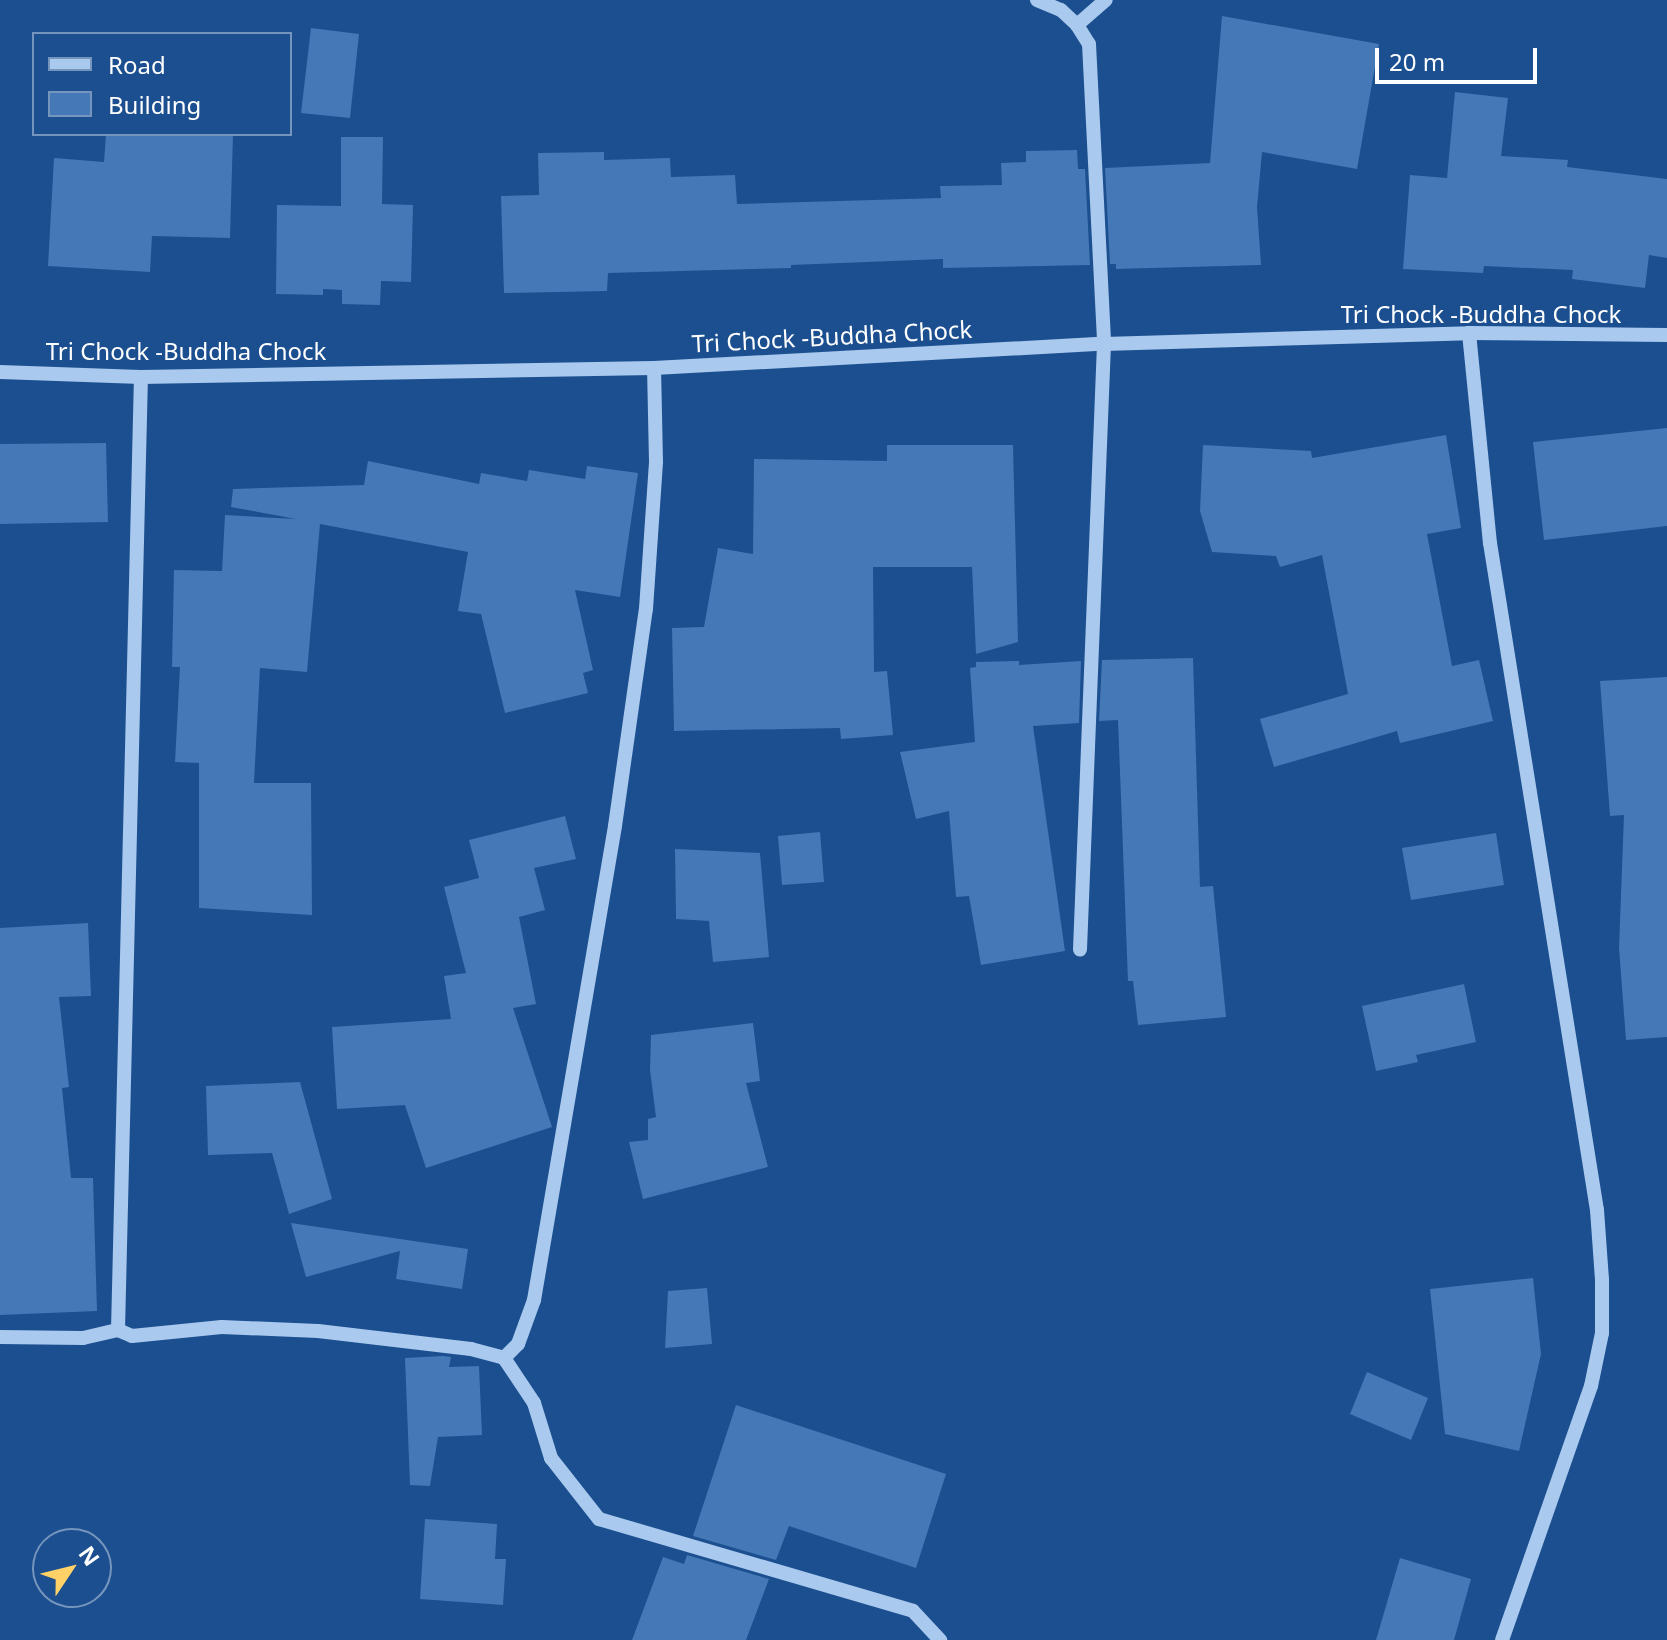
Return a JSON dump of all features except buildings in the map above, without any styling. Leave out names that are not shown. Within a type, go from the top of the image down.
[{"type":"street","points":[[1037,0],[1061,10],[1077,25],[1089,44],[1104,344],[1080,950]]},
{"type":"street","points":[[1077,25],[1106,0]]},
{"type":"street","points":[[1469,333],[1490,543],[1590,1166],[1602,1279],[1602,1333],[1591,1386],[1502,1640]]},
{"type":"street","name":"Tri Chock -Buddha Chock","points":[[0,372],[141,377],[654,368],[1104,344],[1469,333],[1667,335]]},
{"type":"street","points":[[504,1358],[518,1344],[534,1300],[615,826],[646,609],[656,462],[654,368]]},
{"type":"street","points":[[118,1330],[141,377]]},
{"type":"street","points":[[0,1337],[83,1338],[118,1330],[132,1336],[222,1327],[318,1331],[471,1349],[504,1358],[534,1403],[551,1458],[599,1519],[913,1611],[940,1640]]}]
